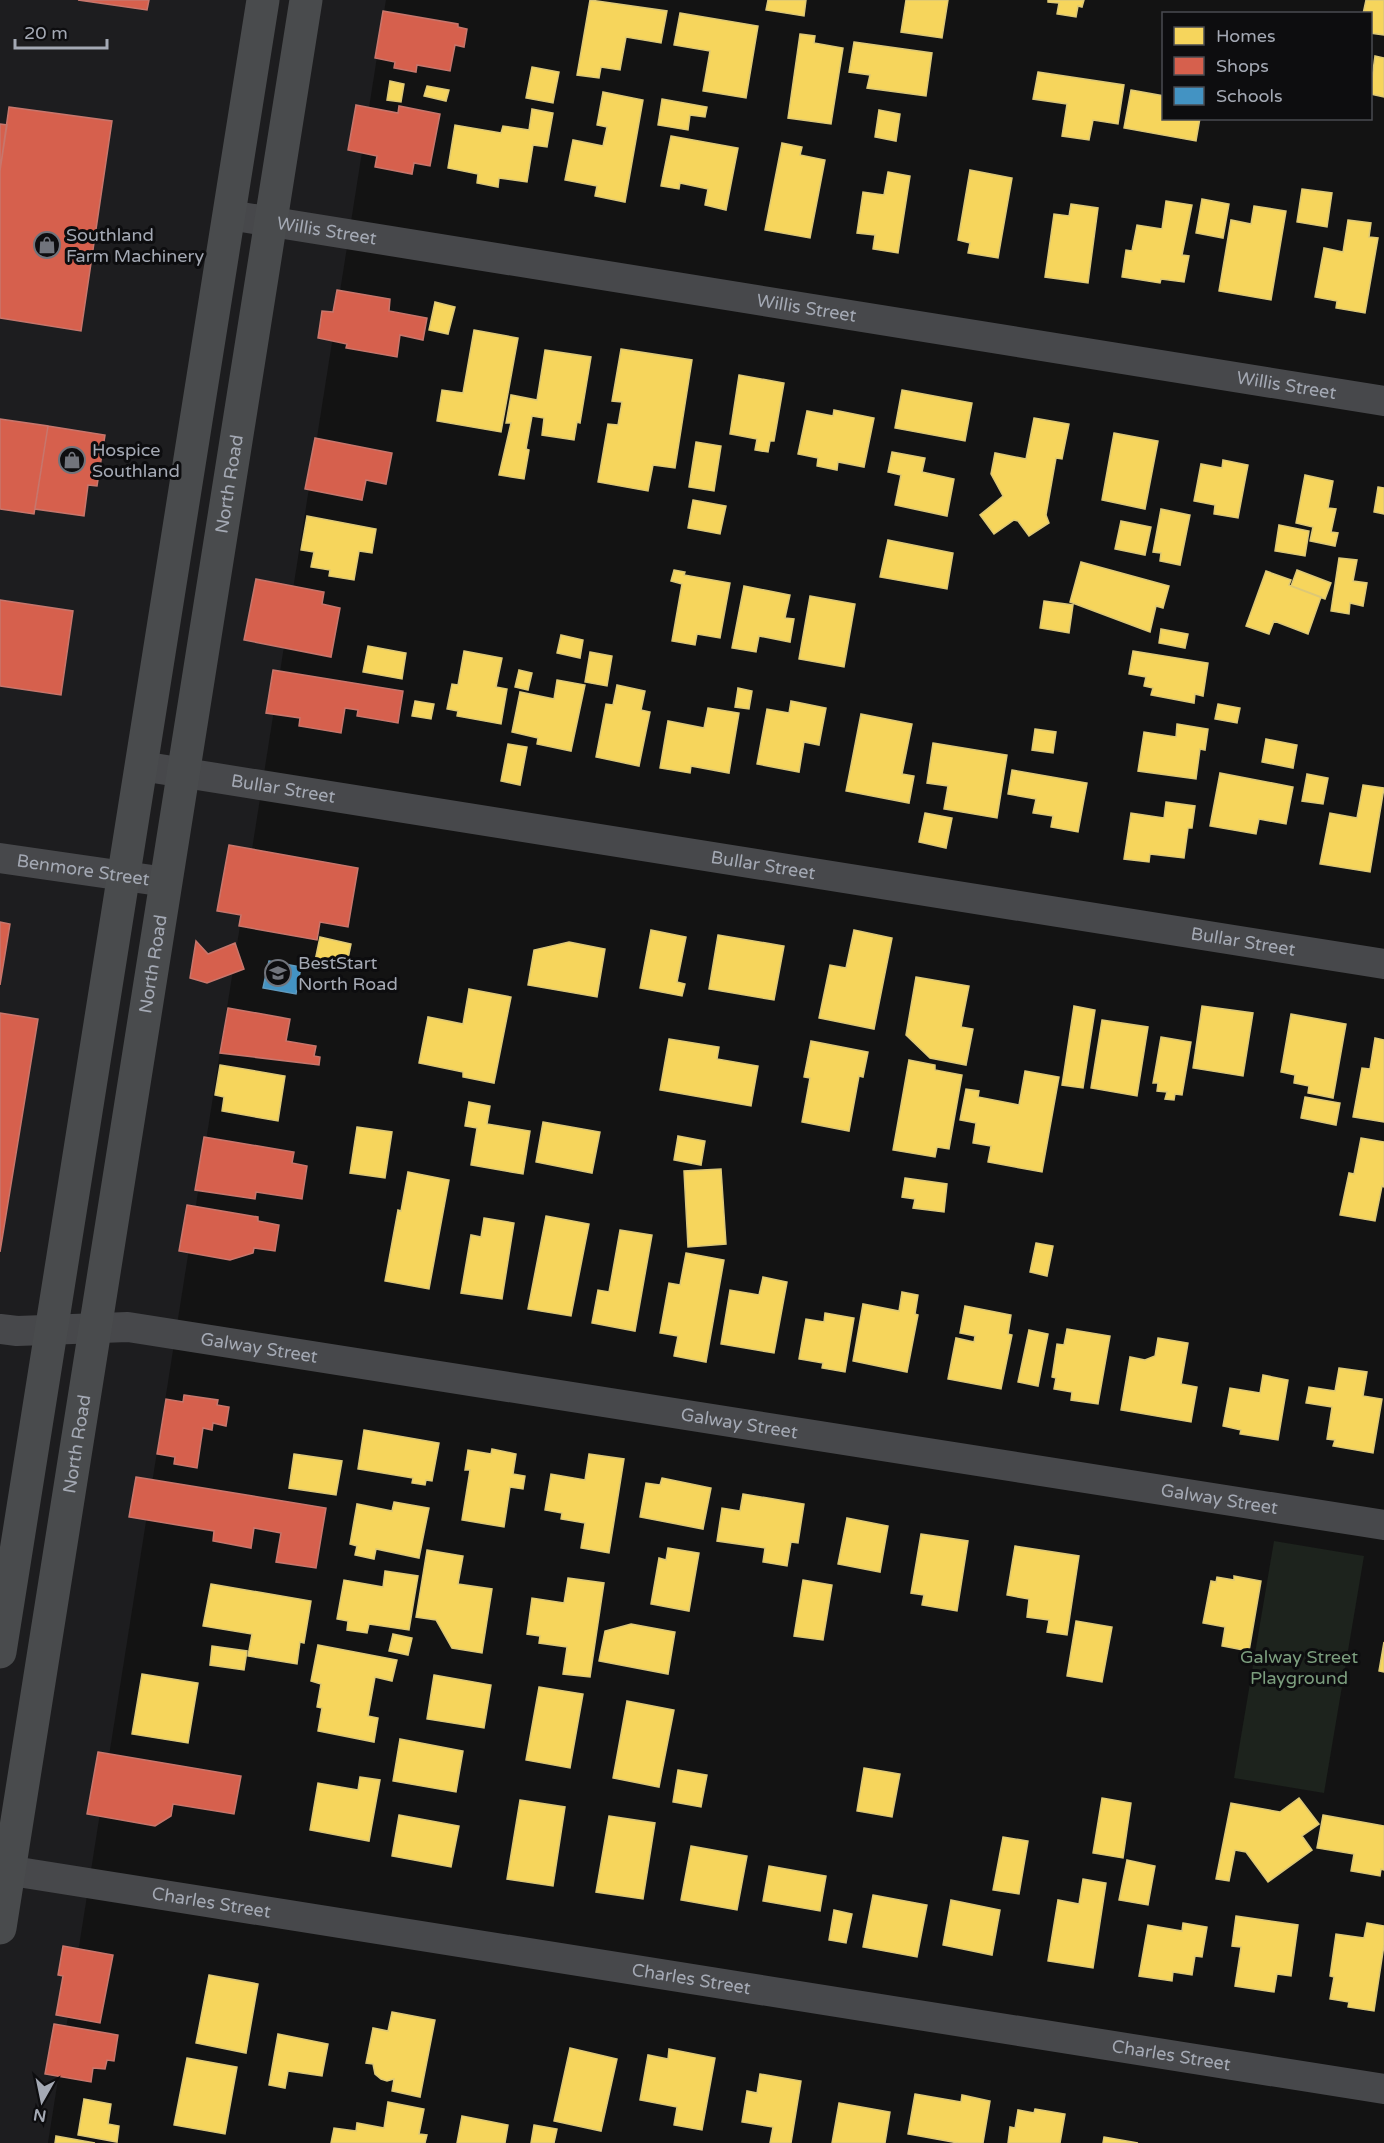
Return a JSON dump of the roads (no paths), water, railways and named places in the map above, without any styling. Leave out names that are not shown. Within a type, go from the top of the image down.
[{"type":"main road","points":[[0,1652],[263,0]]},
{"type":"main road","name":"North Road","points":[[0,1928],[5,1870],[95,1327],[306,0]]},
{"type":"street","name":"Willis Street","points":[[229,214],[1384,401]]},
{"type":"street","name":"Bullar Street","points":[[141,766],[1384,964]]},
{"type":"street","name":"Benmore Street","points":[[0,858],[166,882]]},
{"type":"street","name":"Galway Street","points":[[0,1329],[16,1331],[128,1327],[1384,1525]]},
{"type":"street","name":"Charles Street","points":[[5,1870],[1384,2089]]},
{"type":"place","name":"Southland Farm Machinery","points":[[47,245]]},
{"type":"place","name":"Hospice Southland","points":[[72,460]]},
{"type":"place","name":"BestStart North Road","points":[[278,973]]},
{"type":"park label","name":"Galway Street Playground","points":[[1299,1667]]}]
